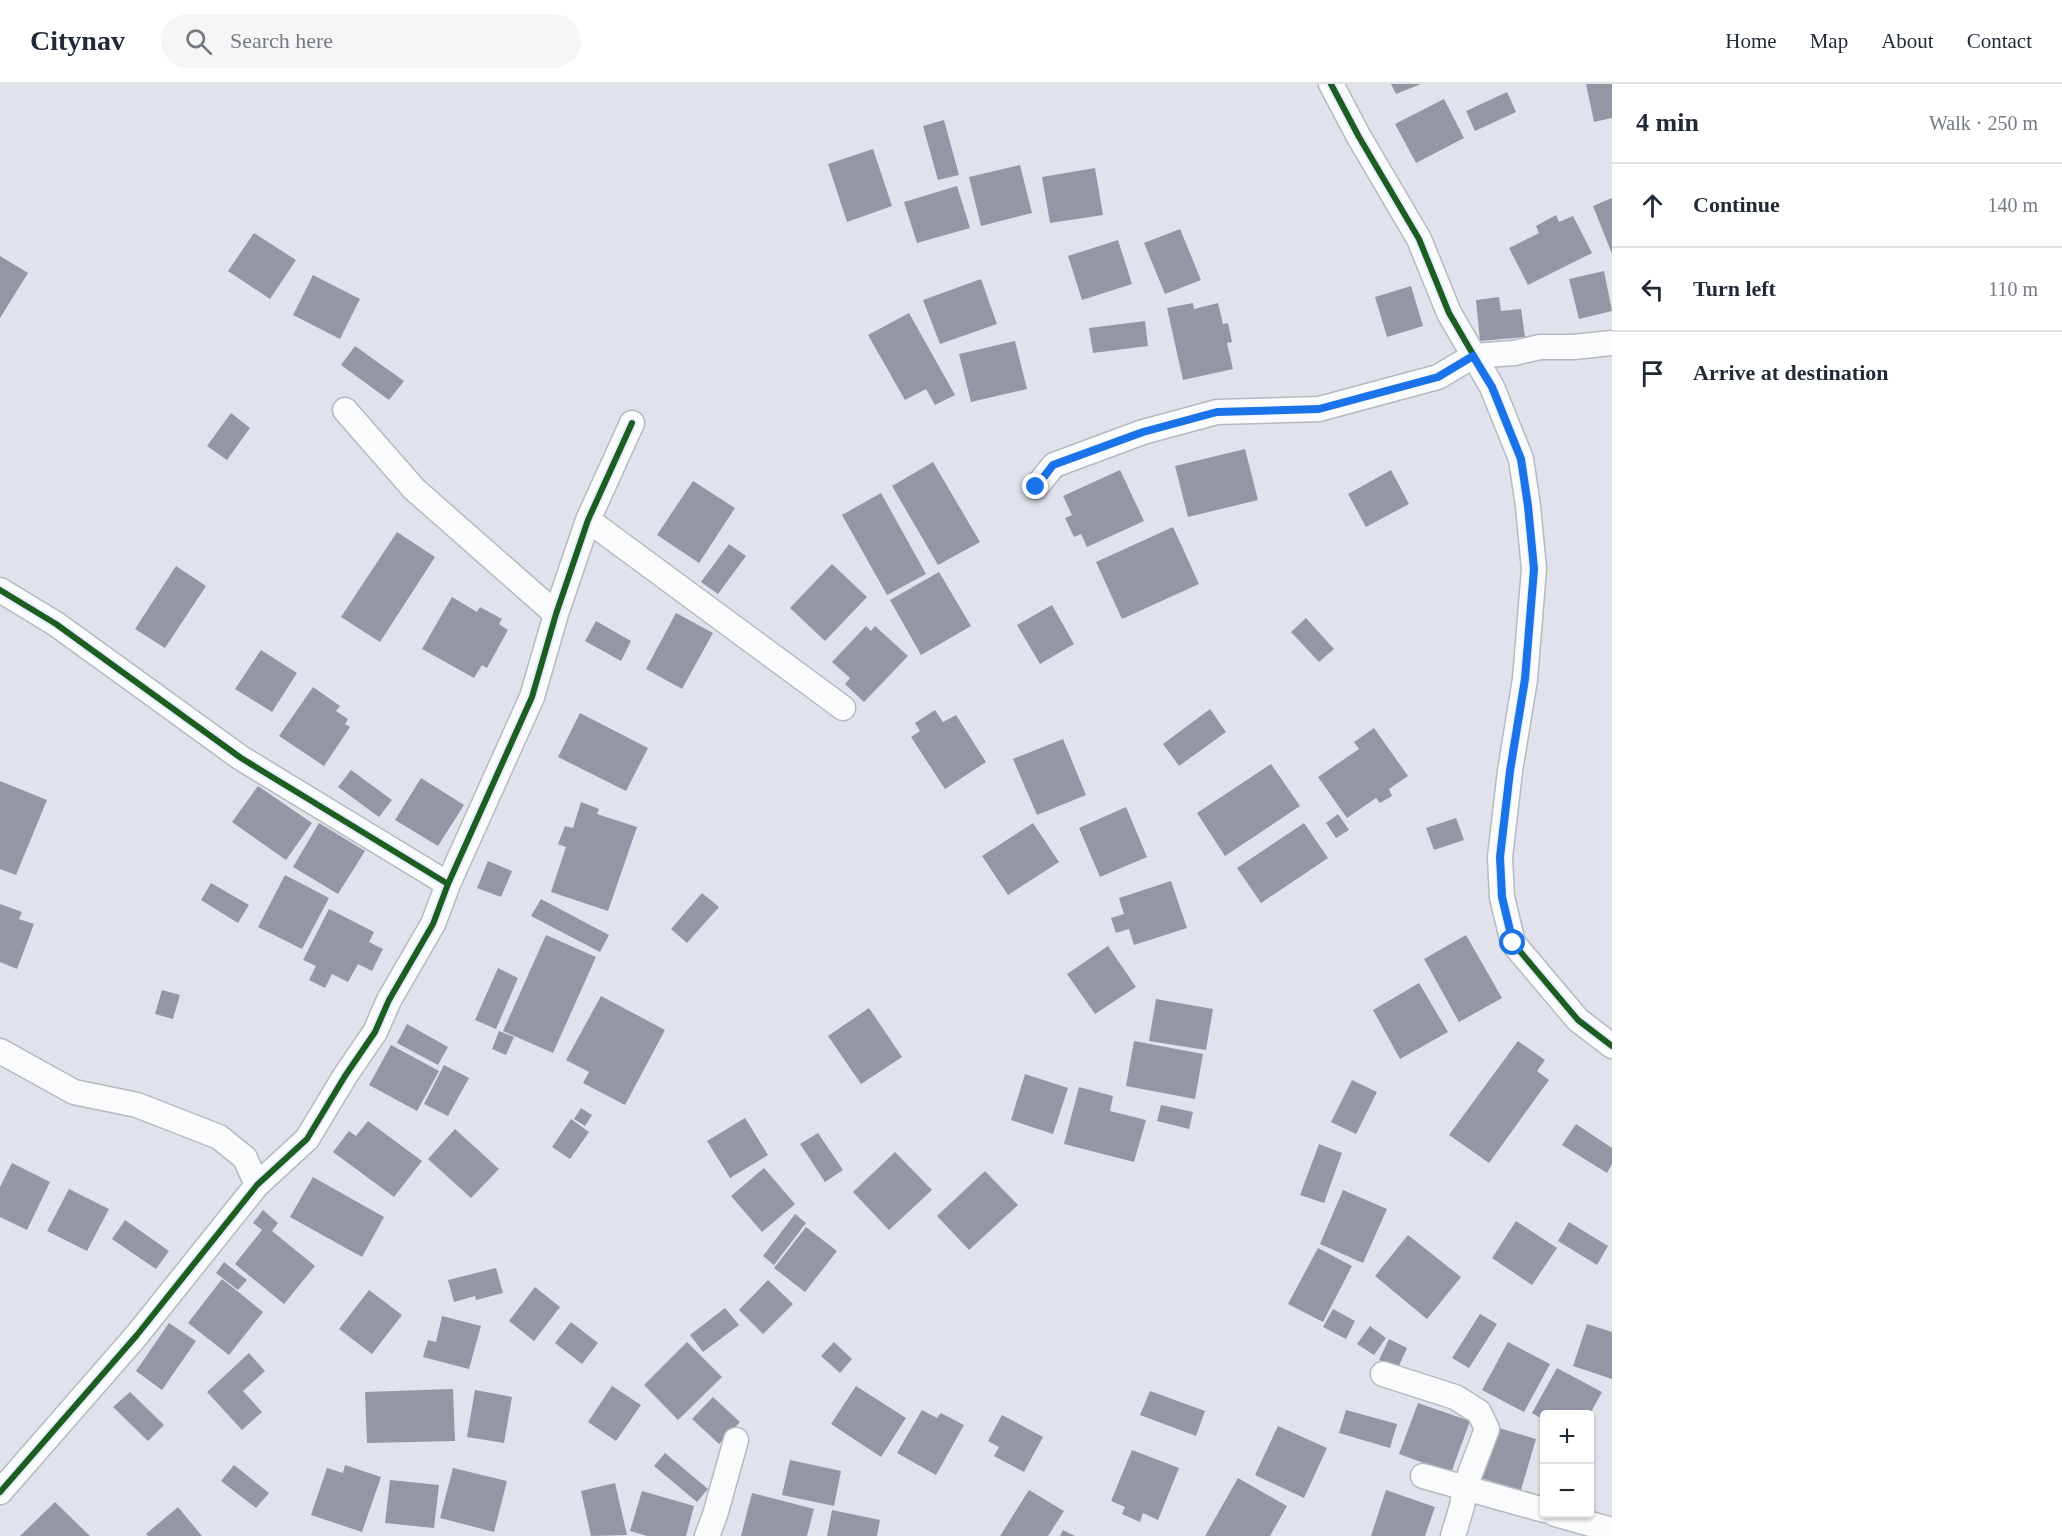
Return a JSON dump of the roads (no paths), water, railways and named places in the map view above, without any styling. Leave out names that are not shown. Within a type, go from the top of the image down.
[{"type":"street","points":[[1331,84],[1359,137],[1419,239],[1449,313],[1492,387],[1521,459],[1534,569],[1525,679],[1510,771],[1500,857],[1502,897],[1513,943],[1578,1020],[1612,1046]]},
{"type":"street","points":[[1036,487],[1053,465],[1143,432],[1217,412],[1319,409],[1438,377],[1473,356],[1514,353],[1540,347],[1574,347],[1612,343]]},
{"type":"street","points":[[345,410],[414,489],[556,614]]},
{"type":"street","points":[[0,1492],[137,1335],[258,1185],[307,1139],[375,1032],[389,1000],[433,924],[448,884],[532,697],[556,614],[588,520],[632,423]]},
{"type":"street","points":[[588,520],[843,708]]},
{"type":"street","points":[[0,590],[56,624],[241,758],[448,884]]},
{"type":"street","points":[[0,1051],[74,1092],[137,1105],[219,1137],[245,1158],[258,1185]]},
{"type":"street","points":[[1383,1374],[1455,1397],[1479,1412],[1487,1429],[1465,1487],[1462,1506],[1452,1536]]},
{"type":"street","points":[[707,1536],[716,1515],[736,1440]]},
{"type":"street","points":[[1423,1476],[1540,1509]]},
{"type":"street","points":[[1569,1518],[1612,1530]]}]
